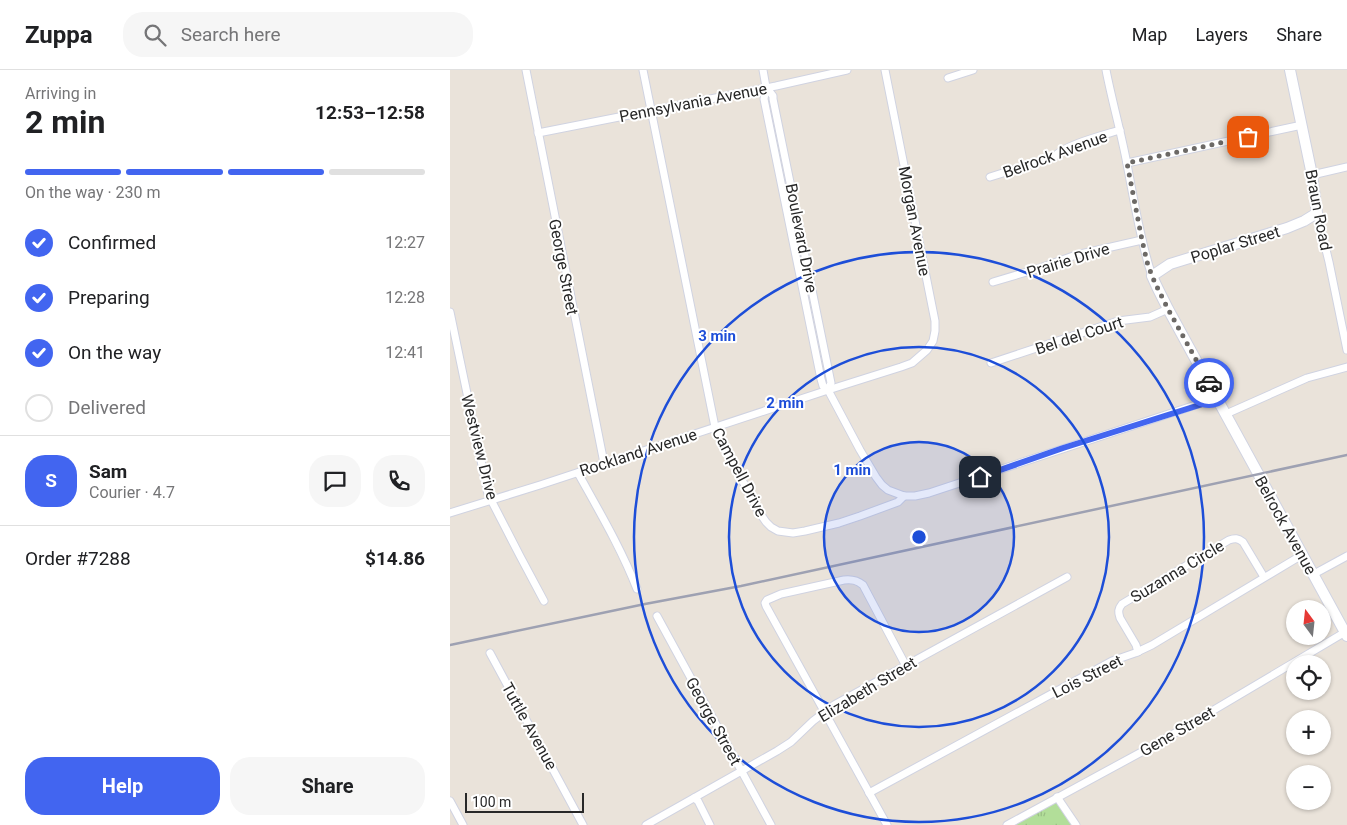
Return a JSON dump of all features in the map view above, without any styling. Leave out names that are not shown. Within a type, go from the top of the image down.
[{"type":"street","name":"George Street","points":[[526,70],[604,463]]},
{"type":"street","name":"Campell Drive","points":[[643,70],[714,427],[757,509],[766,522],[778,531],[793,533],[840,523],[898,502],[904,496]]},
{"type":"street","name":"Boulevard Drive","points":[[763,70],[766,87],[773,99],[802,235],[831,383],[828,390],[876,477],[888,490],[904,496]]},
{"type":"street","name":"Pennsylvania Avenue","points":[[538,133],[847,70]]},
{"type":"street","name":"Morgan Avenue","points":[[885,70],[935,321],[933,341],[927,350],[912,363]]},
{"type":"street","points":[[948,78],[973,70]]},
{"type":"street","name":"Belrock Avenue","points":[[1106,70],[1142,240],[1152,276],[1168,309],[1346,633]]},
{"type":"street","name":"Braun Road","points":[[1290,70],[1312,175],[1317,213],[1347,350]]},
{"type":"street","points":[[1127,163],[1302,125]]},
{"type":"street","name":"Belrock Avenue","points":[[990,177],[1054,156],[1058,152],[1120,130]]},
{"type":"street","points":[[1312,175],[1347,167]]},
{"type":"street","name":"Poplar Street","points":[[1152,276],[1170,264],[1287,228],[1317,213]]},
{"type":"street","name":"Prairie Drive","points":[[994,282],[1076,256],[1142,240]]},
{"type":"street","name":"Bel del Court","points":[[991,363],[1118,321],[1150,317],[1168,309]]},
{"type":"street","name":"Westview Drive","points":[[450,312],[488,494],[544,602]]},
{"type":"street","name":"Rockland Avenue","points":[[450,513],[912,363]]},
{"type":"street","points":[[1226,414],[1307,378],[1347,367]]},
{"type":"street","points":[[904,496],[929,493],[1217,398]]},
{"type":"street","points":[[578,472],[613,535],[637,589]]},
{"type":"street","name":"Suzanna Circle","points":[[1138,652],[1118,614],[1122,604],[1229,540],[1237,539],[1243,542],[1264,577]]},
{"type":"street","name":"Lois Street","points":[[869,793],[1112,661],[1152,645],[1302,555]]},
{"type":"street","points":[[1314,574],[1347,556]]},
{"type":"street","name":"Elizabeth Street","points":[[646,825],[742,772],[791,742],[813,721],[834,705],[1067,577]]},
{"type":"street","points":[[886,825],[766,606],[767,600],[781,594],[844,580],[857,581],[863,585],[906,666]]},
{"type":"street","name":"George Street","points":[[657,616],[771,825]]},
{"type":"street","name":"Gene Street","points":[[1007,825],[1158,743],[1346,633]]},
{"type":"street","name":"Tuttle Avenue","points":[[490,653],[584,825]]},
{"type":"street","points":[[1057,797],[1076,825]]},
{"type":"street","points":[[694,798],[698,801],[710,825]]},
{"type":"street","points":[[450,801],[463,825]]},
{"type":"green space","points":[[1057,797],[1076,825],[1007,825]]},
{"type":"railway","points":[[450,645],[741,586],[1347,455]]},
{"type":"way so far","points":[[1209,383],[1152,276],[1142,240],[1127,163],[1248,137]]},
{"type":"route","points":[[980,477],[1063,448],[1209,402],[1217,398],[1209,383]]}]
